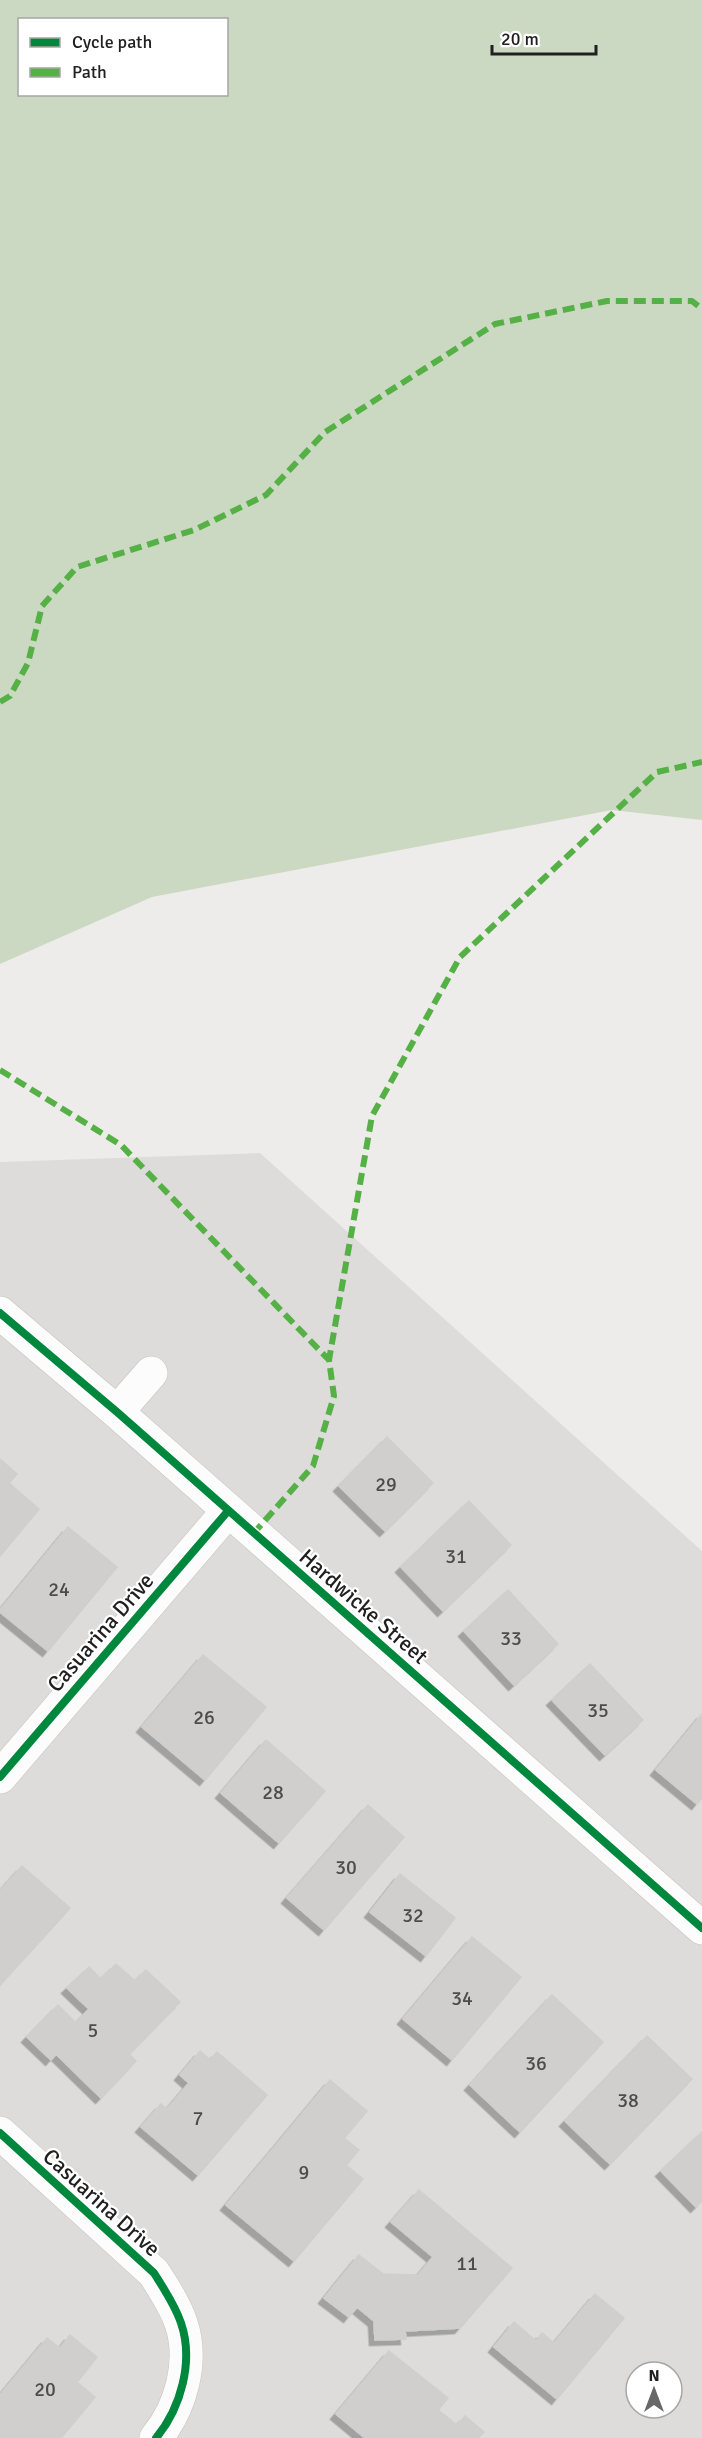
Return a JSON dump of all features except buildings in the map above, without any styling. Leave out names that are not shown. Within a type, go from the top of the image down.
[{"type":"street","name":"Hardwicke Street","points":[[0,1313],[117,1412],[702,1928]]},
{"type":"street","points":[[117,1412],[151,1372]]},
{"type":"street","name":"Casuarina Drive","points":[[0,1777],[228,1511]]},
{"type":"street","name":"Casuarina Drive","points":[[0,2133],[154,2273],[171,2301],[182,2325],[185,2349],[184,2379],[178,2401],[166,2426],[156,2438]]},
{"type":"shaded area","points":[[260,1153],[702,1551],[702,2438],[0,2438],[0,1162]]},
{"type":"green space","points":[[0,0],[702,0],[702,820],[612,810],[152,897],[0,964]]},
{"type":"marked path","points":[[0,702],[10,696],[28,663],[42,606],[77,567],[194,530],[266,495],[325,432],[495,324],[607,301],[692,301],[702,309]]},
{"type":"marked path","points":[[253,1534],[313,1466],[334,1396],[329,1360],[372,1116],[460,957],[657,772],[702,762]]},
{"type":"marked path","points":[[0,1070],[121,1145],[329,1360]]},
{"type":"cycle path","points":[[0,1313],[117,1412],[702,1928]]},
{"type":"cycle path","points":[[0,1777],[228,1511]]},
{"type":"cycle path","points":[[0,2133],[154,2273],[172,2303],[185,2338],[185,2368],[183,2384],[172,2413],[156,2438]]}]
